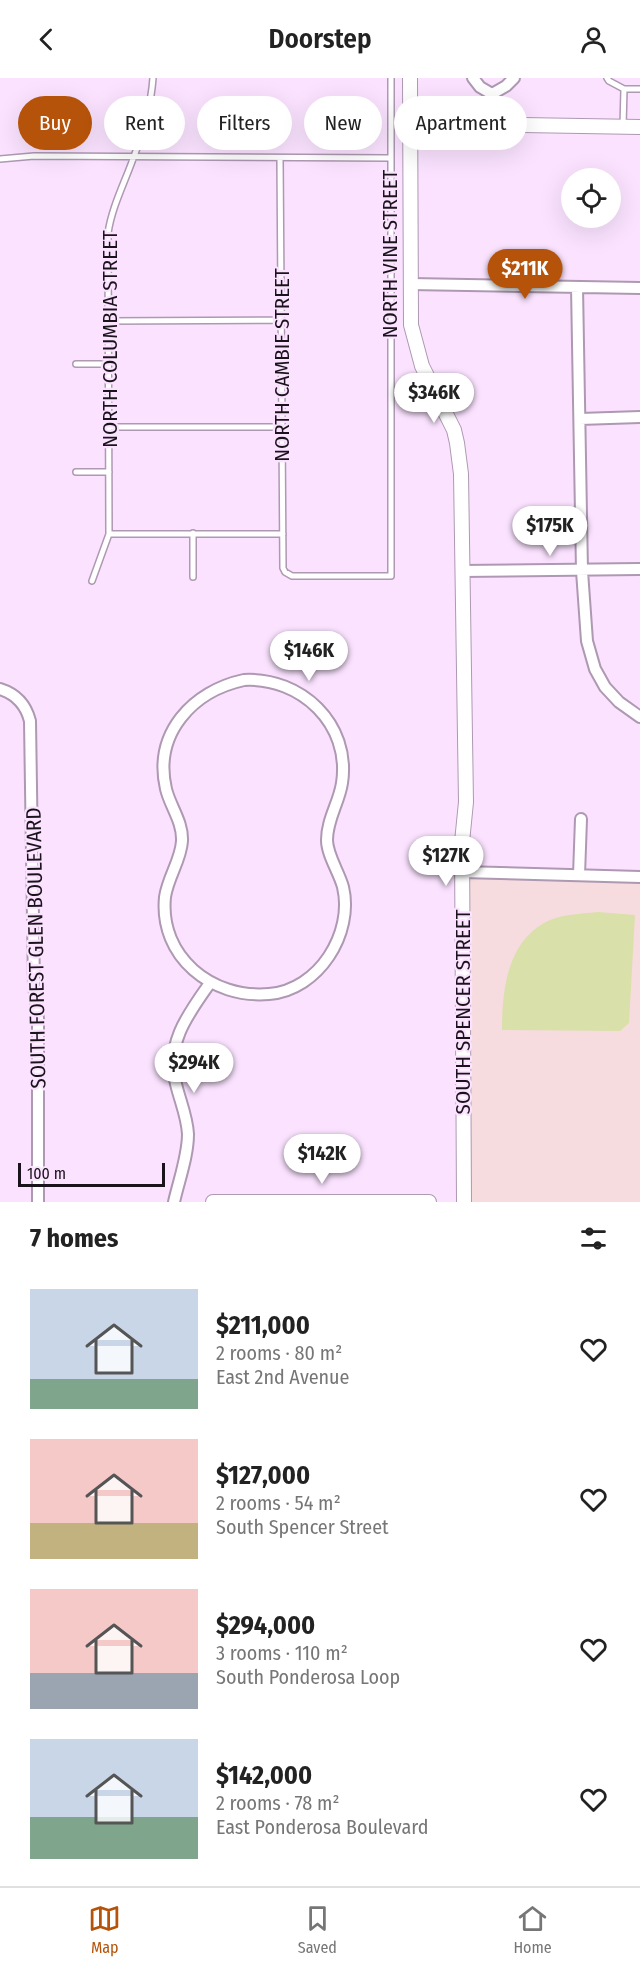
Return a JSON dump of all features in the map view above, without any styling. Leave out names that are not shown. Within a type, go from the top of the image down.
[{"type":"street","name":"SOUTH SPENCER STREET","points":[[410,78],[410,96]]},
{"type":"street","points":[[473,78],[480,87],[492,94],[514,78]]},
{"type":"street","points":[[527,125],[640,128]]},
{"type":"street","name":"SOUTH SPENCER STREET","points":[[410,150],[411,325],[418,354],[428,380],[448,416],[457,443],[460,474],[466,790],[462,872],[464,1202]]},
{"type":"street","points":[[410,284],[640,288]]},
{"type":"street","points":[[577,287],[582,571],[587,641],[595,669],[611,694],[626,709],[640,717]]},
{"type":"street","points":[[580,420],[640,417]]},
{"type":"street","points":[[462,571],[640,569]]},
{"type":"street","points":[[244,680],[273,682],[308,698],[326,716],[342,752],[343,779],[339,798],[328,824],[327,841],[342,887],[345,909],[343,922],[333,949],[324,963],[309,978],[294,987],[266,995],[242,993],[210,983],[193,970],[177,950],[170,936],[165,916],[167,889],[182,841],[179,821],[166,786],[164,773],[166,751],[182,716],[201,697],[216,688],[244,680]]},
{"type":"street","name":"SOUTH FOREST GLEN BOULEVARD","points":[[0,689],[17,698],[29,715],[31,734],[34,985],[38,1019],[38,1202]]},
{"type":"street","points":[[579,875],[580,819]]},
{"type":"street","points":[[462,872],[640,877]]},
{"type":"street","points":[[174,1202],[188,1136],[175,1083],[174,1048],[184,1022],[210,983]]},
{"type":"street","points":[[213,1202],[429,1202]]},
{"type":"lane","name":"NORTH COLUMBIA STREET","points":[[92,581],[109,534],[109,224],[148,111],[153,78]]},
{"type":"lane","name":"NORTH VINE STREET","points":[[285,572],[295,576],[391,576],[391,78]]},
{"type":"lane","points":[[607,78],[624,89],[640,89]]},
{"type":"lane","points":[[623,127],[624,89]]},
{"type":"lane","points":[[0,159],[34,156],[390,158]]},
{"type":"lane","name":"NORTH CAMBIE STREET","points":[[280,158],[283,564],[285,572]]},
{"type":"lane","points":[[108,321],[282,320]]},
{"type":"lane","points":[[76,364],[108,364]]},
{"type":"lane","points":[[109,428],[282,427]]},
{"type":"lane","points":[[76,472],[109,472]]},
{"type":"lane","points":[[193,533],[193,577]]},
{"type":"lane","points":[[109,534],[284,534]]},
{"type":"shaded area","points":[[462,872],[640,877],[640,1202],[464,1202]]},
{"type":"green space","points":[[598,912],[635,915],[629,1023],[620,1031],[502,1030],[503,1000],[509,970],[522,943],[532,932],[550,920]]}]
